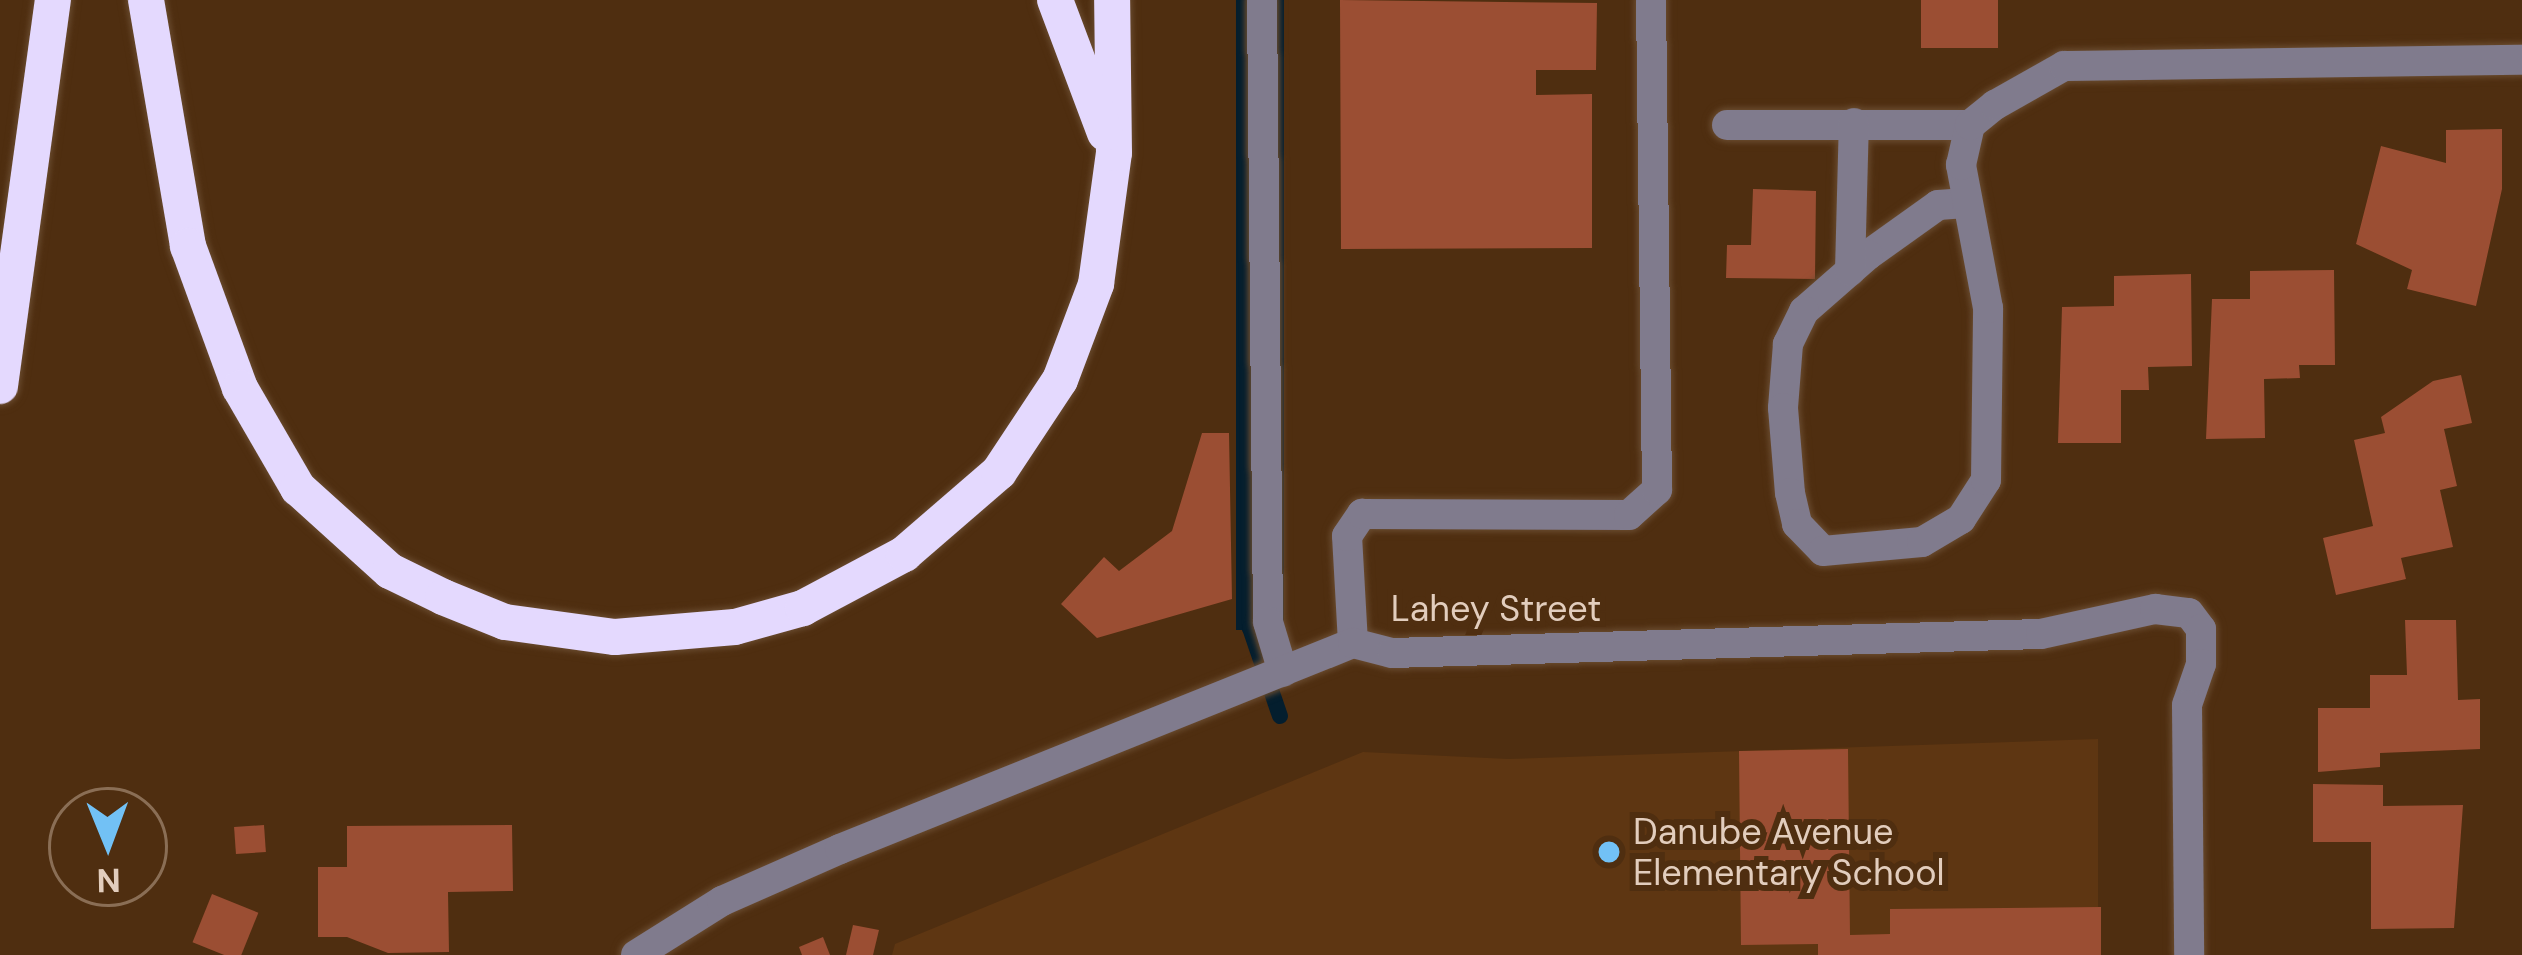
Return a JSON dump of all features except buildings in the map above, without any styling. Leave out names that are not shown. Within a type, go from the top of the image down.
[{"type":"highway","points":[[0,386],[53,0]]},
{"type":"highway","points":[[146,0],[188,246],[240,388],[298,488],[390,571],[505,622],[558,633],[677,634],[802,608],[857,584],[952,519],[999,472],[1060,380],[1096,284],[1114,153],[1112,0]]},
{"type":"highway","points":[[1054,0],[1114,153]]},
{"type":"street","points":[[1262,0],[1268,622],[1283,672]]},
{"type":"street","points":[[1353,643],[1347,536],[1362,514],[1629,515],[1657,490],[1652,0]]},
{"type":"street","points":[[1727,125],[1970,125],[2064,66],[2522,60]]},
{"type":"street","points":[[1850,271],[1854,123]]},
{"type":"street","points":[[1966,203],[1938,205],[1850,271],[1804,311],[1788,344],[1790,493],[1797,524],[1823,551],[1922,542],[1960,519],[1986,480],[1988,308],[1961,165],[1970,125]]},
{"type":"street","name":"Lahey Street","points":[[636,955],[722,901],[841,849],[1353,643],[1392,653],[2017,635],[2061,633],[2137,611],[2189,614],[2202,646],[2187,704],[2189,955]]},
{"type":"shaded area","name":"Danube Avenue Elementary School","points":[[2098,739],[2098,955],[892,955],[895,944],[1363,752],[1508,759]]},
{"type":"water","points":[[1236,0],[1284,0],[1284,630],[1236,630]]},
{"type":"waterway","points":[[1256,609],[1250,628],[1280,716]]},
{"type":"place","name":"Danube Avenue Elementary School","points":[[1609,852]]}]
